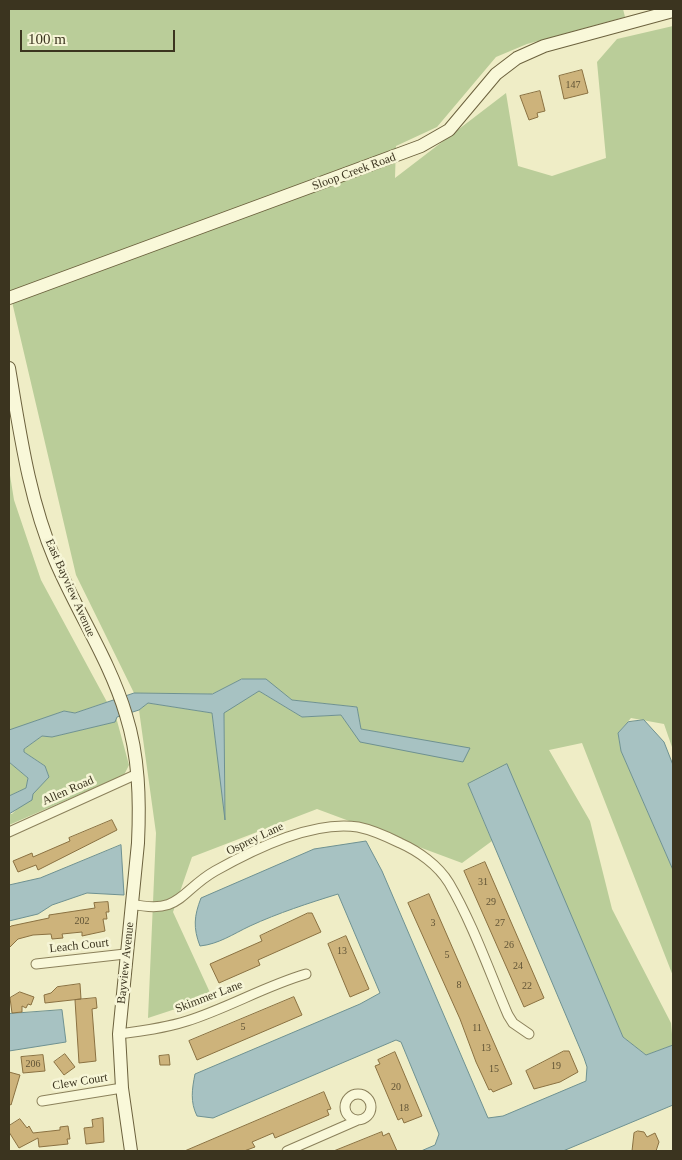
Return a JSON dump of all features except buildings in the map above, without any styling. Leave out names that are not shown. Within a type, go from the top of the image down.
[{"type":"main road","name":"Sloop Creek Road","points":[[9,298],[421,146],[449,130],[496,74],[516,58],[544,46],[673,11]]},
{"type":"main road","name":"East Bayview Avenue","points":[[9,368],[26,466],[39,514],[55,559],[119,695],[134,745],[137,774]]},
{"type":"main road","name":"Bayview Avenue","points":[[131,1151],[122,1088],[119,1034],[125,954],[138,843],[137,774]]},
{"type":"street","name":"Allen Road","points":[[9,832],[137,774]]},
{"type":"street","name":"Osprey Lane","points":[[132,904],[148,908],[172,904],[213,872],[292,835],[330,828],[355,827],[380,832],[412,848],[425,857],[448,882],[508,1015],[513,1023],[529,1034]]},
{"type":"street","name":"Leach Court","points":[[36,964],[125,954]]},
{"type":"street","name":"Skimmer Lane","points":[[119,1034],[148,1031],[187,1021],[283,981],[306,974]]},
{"type":"street","name":"Clew Court","points":[[42,1101],[122,1088]]},
{"type":"street","points":[[287,1151],[358,1120]]},
{"type":"green space","points":[[9,9],[623,9],[625,17],[527,44],[496,57],[437,127],[396,146],[395,178],[506,93],[518,166],[552,176],[606,158],[597,62],[617,39],[673,26],[673,750],[664,724],[631,718],[618,733],[621,751],[673,870],[673,976],[582,743],[549,750],[590,821],[612,909],[671,1023],[673,1045],[646,1055],[623,1037],[506,765],[468,784],[492,841],[462,863],[317,809],[192,857],[173,912],[212,997],[148,1018],[156,833],[139,710],[148,703],[212,713],[225,814],[224,712],[259,691],[302,717],[341,715],[361,742],[469,749],[361,729],[357,707],[292,700],[265,679],[242,679],[212,694],[134,693],[76,575],[9,289]]},
{"type":"green space","points":[[9,469],[14,500],[41,580],[107,702],[75,713],[64,711],[10,730],[9,732]]},
{"type":"green space","points":[[116,717],[129,765],[124,775],[9,825],[9,814],[12,814],[49,777],[45,766],[24,752],[24,749],[42,736],[52,737],[114,722]]},
{"type":"green space","points":[[9,762],[28,778],[26,788],[9,796]]},
{"type":"water","points":[[242,679],[266,679],[292,700],[357,707],[361,729],[470,748],[463,762],[360,742],[341,715],[302,717],[259,691],[224,713],[225,820],[212,713],[148,703],[139,710],[117,717],[115,722],[52,737],[42,736],[24,749],[24,752],[45,766],[49,777],[33,794],[32,800],[9,814],[9,796],[26,788],[28,778],[9,762],[9,730],[64,711],[75,713],[134,693],[212,694]]},
{"type":"water","points":[[644,720],[664,742],[673,765],[673,870],[621,751],[618,733],[628,722]]},
{"type":"water","points":[[507,764],[623,1037],[646,1055],[673,1045],[673,1105],[563,1151],[421,1151],[435,1145],[439,1134],[401,1042],[396,1040],[213,1118],[197,1116],[193,1106],[192,1095],[195,1074],[360,1004],[380,993],[338,894],[250,926],[220,941],[200,946],[195,922],[201,898],[314,849],[366,841],[382,871],[488,1118],[503,1116],[586,1081],[587,1067],[584,1058],[468,784]]},
{"type":"water","points":[[121,845],[124,895],[87,893],[52,905],[38,914],[9,921],[9,885],[40,878]]},
{"type":"water","points":[[62,1010],[66,1042],[9,1051],[9,1014]]}]
